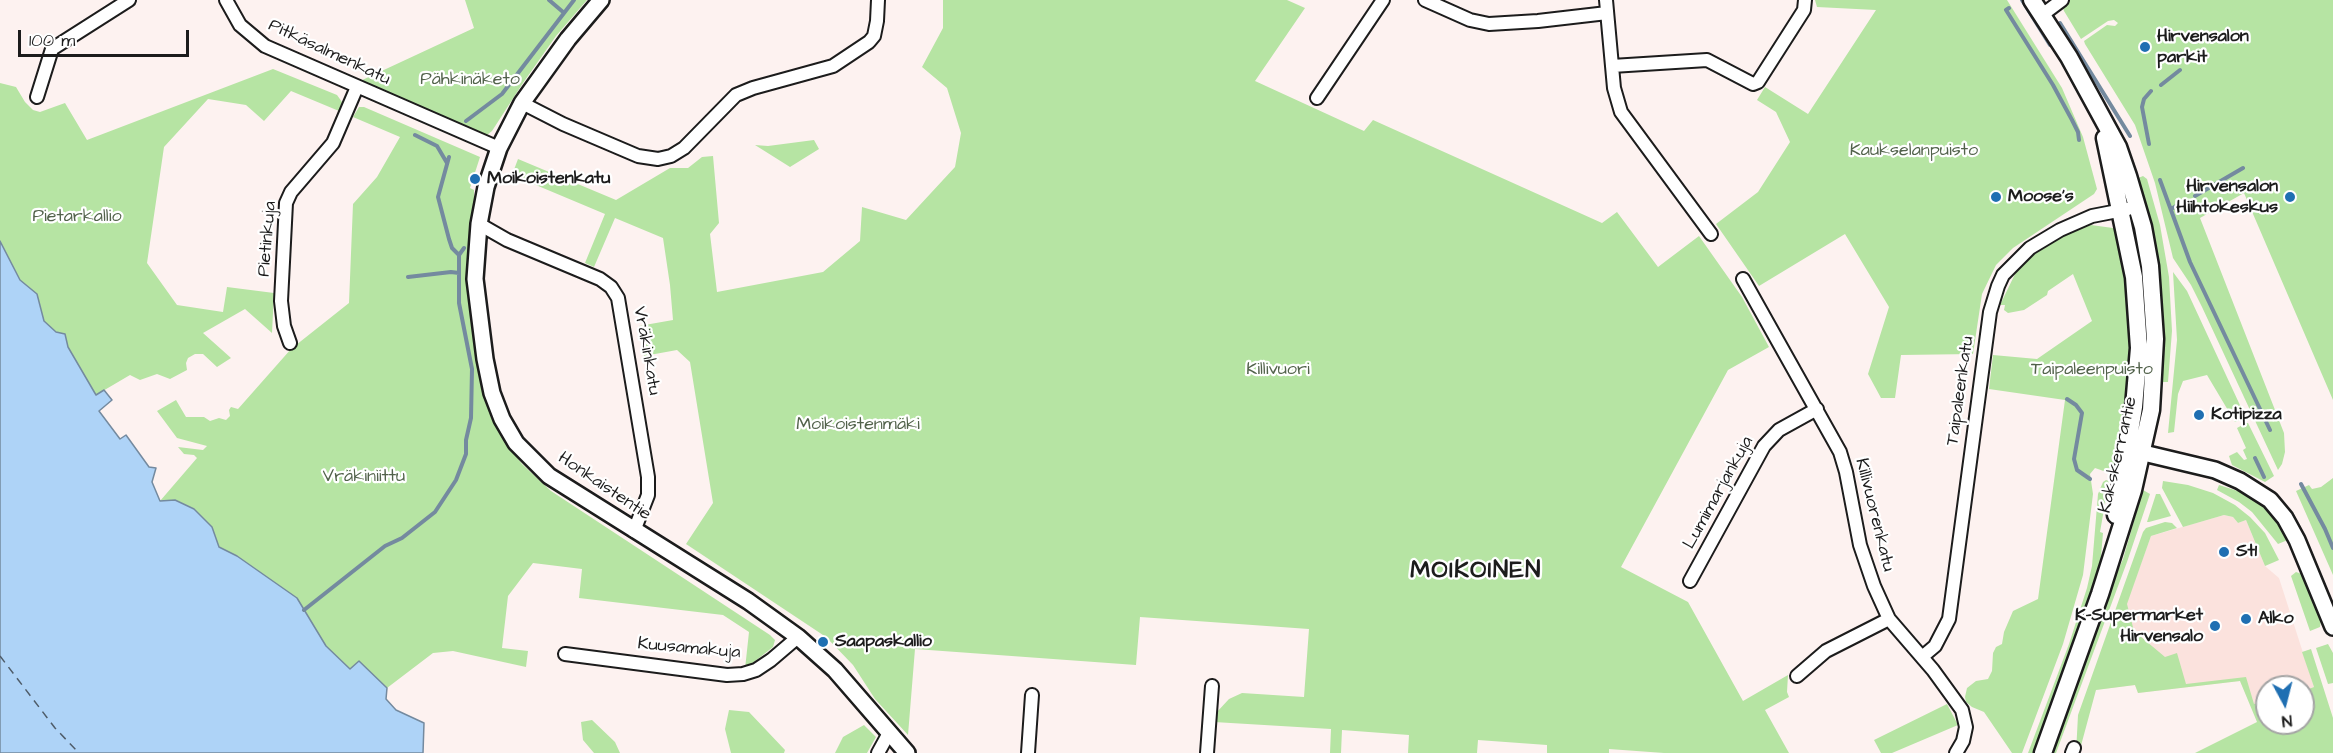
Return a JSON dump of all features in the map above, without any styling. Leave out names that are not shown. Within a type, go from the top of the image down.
[{"type":"main road","name":"Kakskerrantie","points":[[2032,0],[2069,57],[2099,116],[2129,209],[2139,348],[2134,407],[2135,451],[2111,558],[2043,753]]},
{"type":"street","points":[[37,97],[52,49],[129,0]]},
{"type":"street","name":"Pitkäsalmenkatu","points":[[226,0],[240,25],[265,46],[499,148]]},
{"type":"street","name":"Honkaistentie","points":[[601,0],[568,39],[522,103],[499,148],[486,187],[479,224],[475,279],[478,314],[492,393],[502,419],[516,443],[549,476],[741,597],[798,638],[835,670],[907,753]]},
{"type":"street","points":[[522,103],[563,124],[638,156],[658,159],[671,156],[684,148],[736,95],[753,88],[833,66],[869,42],[874,36],[878,21],[878,0]]},
{"type":"street","points":[[1317,98],[1383,0]]},
{"type":"street","points":[[1425,0],[1470,20],[1499,25],[1607,13]]},
{"type":"street","points":[[1606,0],[1617,100],[1627,122],[1711,234]]},
{"type":"street","points":[[1612,66],[1707,60],[1753,84],[1758,82],[1804,10],[1805,0]]},
{"type":"street","points":[[2042,15],[2062,0]]},
{"type":"street","name":"Pietinkuja","points":[[290,343],[284,326],[281,301],[286,203],[291,192],[333,143],[357,87]]},
{"type":"street","name":"Taipaleenkatu","points":[[1922,657],[1935,646],[1949,619],[1990,312],[2003,275],[2030,248],[2080,220],[2129,209]]},
{"type":"street","name":"Vräkinkatu","points":[[479,224],[507,240],[600,279],[611,287],[618,298],[648,477],[648,495],[634,531]]},
{"type":"street","name":"Killivuorenkatu","points":[[1743,279],[1840,452],[1860,545],[1874,586],[1889,619],[1922,657],[1962,710],[1966,727],[1963,741],[1956,753]]},
{"type":"street","name":"Lumimarjankuja","points":[[1690,582],[1764,446],[1779,430],[1816,409]]},
{"type":"street","points":[[2135,451],[2215,470],[2240,481],[2270,500],[2285,518],[2297,540],[2333,627]]},
{"type":"street","points":[[1797,676],[1826,651],[1889,619]]},
{"type":"street","name":"Kuusamakuja","points":[[565,654],[727,675],[743,674],[756,670],[798,638]]},
{"type":"street","points":[[1207,753],[1212,686]]},
{"type":"street","points":[[1028,753],[1032,695]]},
{"type":"street","points":[[878,753],[889,733]]},
{"type":"shaded area","points":[[2224,515],[2233,517],[2238,523],[2246,520],[2265,566],[2279,578],[2310,675],[2255,675],[2255,705],[2251,706],[2240,681],[2138,693],[2135,685],[2095,690],[2151,536]]},
{"type":"green space","name":"Pähkinäketo","points":[[465,0],[587,0],[556,36],[492,131],[487,135],[358,82],[474,28]]},
{"type":"green space","name":"Killivuori","points":[[943,0],[1287,0],[1305,8],[1255,81],[1364,131],[1373,120],[1602,223],[1617,212],[1658,267],[1699,236],[1742,297],[1769,347],[1728,370],[1621,567],[1688,602],[1743,701],[1788,675],[1789,697],[1765,710],[1789,753],[1664,753],[1609,749],[1609,753],[1547,753],[1547,745],[1478,740],[1477,753],[1408,753],[1409,735],[1342,730],[1341,753],[1330,753],[1331,729],[1214,722],[1216,713],[1229,699],[1242,693],[1304,697],[1309,629],[1140,617],[1136,665],[915,649],[908,735],[875,699],[853,665],[826,637],[686,544],[713,503],[690,362],[677,350],[644,356],[639,326],[673,320],[663,238],[615,218],[594,267],[585,263],[605,214],[512,175],[518,159],[616,200],[670,168],[688,168],[702,157],[713,156],[719,223],[710,234],[717,292],[823,272],[860,241],[862,207],[906,220],[955,167],[961,133],[947,88],[922,67],[943,28]]},
{"type":"green space","name":"Kaukselanpuisto","points":[[1815,0],[2007,0],[2062,88],[2083,137],[2097,189],[2094,194],[2013,248],[1996,265],[1982,294],[1973,354],[1901,355],[1895,398],[1881,398],[1868,374],[1889,307],[1845,234],[1759,286],[1716,224],[1758,192],[1790,142],[1776,112],[1757,100],[1765,87],[1808,114],[1876,10],[1817,7]]},
{"type":"green space","name":"Hirvensalon Hiihtokeskus","points":[[2068,0],[2333,0],[2333,400],[2244,193],[2200,218],[2284,433],[2285,452],[2278,470],[2202,307],[2173,258],[2155,183],[2135,125],[2085,44],[2084,41],[2107,25],[2115,26],[2118,23],[2114,20],[2108,21],[2081,39],[2062,5]]},
{"type":"green space","name":"Pietarkallio","points":[[273,69],[337,95],[342,102],[339,111],[291,91],[264,121],[246,105],[208,99],[164,147],[147,263],[177,305],[223,312],[227,287],[274,293],[272,333],[245,309],[203,333],[231,358],[217,367],[203,354],[195,354],[188,358],[187,370],[170,379],[157,374],[140,380],[130,375],[96,395],[0,272],[0,83],[16,87],[33,110],[40,112],[65,103],[87,140]]},
{"type":"green space","name":"Vräkiniittu","points":[[359,107],[364,107],[480,157],[470,188],[474,190],[478,356],[482,391],[495,426],[522,464],[551,491],[770,635],[775,640],[773,647],[745,669],[749,632],[723,615],[579,598],[582,569],[533,563],[508,596],[502,648],[528,651],[526,667],[453,651],[433,653],[387,688],[386,699],[396,710],[424,723],[423,753],[329,686],[219,547],[212,527],[175,500],[160,501],[197,458],[194,455],[184,454],[178,447],[203,450],[207,446],[177,438],[157,411],[176,400],[186,417],[204,417],[210,421],[219,418],[226,420],[230,416],[231,407],[238,409],[291,349],[349,303],[353,204],[377,177],[400,137],[353,117]]},
{"type":"green space","points":[[814,140],[819,149],[790,167],[755,145],[768,146]]},
{"type":"green space","points":[[2143,176],[2147,179],[2160,225],[2169,277],[2172,331],[2168,382],[2163,382],[2136,179]]},
{"type":"green space","name":"Taipaleenpuisto","points":[[2091,225],[2113,228],[2121,236],[2134,341],[2118,476],[2095,468],[2090,474],[2093,494],[2083,575],[2063,644],[2022,753],[2012,753],[1984,712],[1972,707],[1966,702],[1965,697],[1967,688],[1976,681],[1988,679],[1992,671],[1993,653],[1996,647],[2002,644],[2004,632],[2013,611],[2038,599],[2065,400],[1989,389],[1993,355],[2037,359],[2092,321],[2073,274],[2024,310],[2008,313],[2004,310],[2005,305],[2000,305],[2016,272],[2032,256],[2050,243]]},
{"type":"green space","points":[[2173,272],[2187,291],[2245,418],[2235,422],[2207,375],[2183,381],[2178,394],[2174,432],[2168,433],[2177,340]]},
{"type":"green space","points":[[2246,423],[2274,476],[2265,482],[2232,465],[2229,456],[2237,452],[2244,460],[2247,459],[2243,450],[2246,448],[2237,428]]},
{"type":"green space","points":[[2333,478],[2333,575],[2296,491],[2309,485],[2312,489],[2321,487]]},
{"type":"green space","points":[[2106,480],[2109,481],[2100,532],[2103,533],[2100,568],[2036,753],[2028,753],[2069,644],[2087,588],[2092,566],[2098,494]]},
{"type":"green space","points":[[2163,481],[2188,485],[2213,493],[2235,505],[2265,533],[2279,560],[2265,566],[2246,520],[2238,523],[2233,517],[2224,515],[2183,527],[2162,488]]},
{"type":"green space","points":[[2219,485],[2247,494],[2266,506],[2275,515],[2290,539],[2278,544],[2252,512],[2217,490]]},
{"type":"green space","points":[[2143,490],[2150,494],[2127,562],[2056,753],[2050,753],[2104,603],[2123,559]]},
{"type":"green space","points":[[2156,494],[2160,494],[2171,516],[2147,522]]},
{"type":"green space","points":[[2165,522],[2172,523],[2177,528],[2151,536],[2127,604],[2134,631],[2165,657],[2177,653],[2186,684],[2246,677],[2255,704],[2255,717],[2240,681],[2138,693],[2135,685],[2096,690],[2079,753],[2076,753],[2078,715],[2146,528]]},
{"type":"green space","points":[[2296,572],[2305,575],[2321,619],[2320,627],[2310,631],[2291,576]]},
{"type":"green space","points":[[2328,644],[2333,653],[2333,683],[2328,684],[2316,648]]},
{"type":"green space","points":[[2311,649],[2333,718],[2333,753],[2195,753],[2255,723],[2255,735],[2315,735],[2315,675],[2310,675],[2302,652]]},
{"type":"green space","points":[[1947,704],[1958,725],[1892,753],[1881,753],[1874,740]]},
{"type":"green space","points":[[729,710],[749,712],[785,750],[784,753],[731,753],[725,729]]},
{"type":"green space","points":[[592,720],[615,742],[620,753],[594,753],[583,740],[581,722]]},
{"type":"green space","points":[[864,725],[876,737],[867,753],[835,753],[843,737]]},
{"type":"water","points":[[0,241],[20,280],[37,294],[44,321],[56,332],[65,334],[68,347],[96,395],[104,390],[112,400],[99,411],[120,439],[126,435],[149,467],[156,468],[152,482],[160,501],[175,500],[194,509],[212,527],[219,547],[237,556],[297,598],[326,646],[350,669],[359,661],[387,688],[386,699],[396,710],[424,723],[423,753],[0,753]]},
{"type":"waterway","points":[[549,0],[563,12]]},
{"type":"waterway","points":[[466,121],[502,94],[574,0]]},
{"type":"waterway","points":[[2022,0],[2050,45]]},
{"type":"waterway","points":[[2009,8],[2006,10],[2053,85],[2078,132],[2079,140]]},
{"type":"waterway","points":[[2060,23],[2130,136]]},
{"type":"waterway","points":[[2161,85],[2180,70]]},
{"type":"waterway","points":[[2149,144],[2142,107],[2144,99],[2151,91]]},
{"type":"waterway","points":[[415,135],[437,146],[447,163]]},
{"type":"waterway","points":[[304,610],[385,546],[402,538],[435,512],[456,480],[466,454],[466,440],[471,418],[472,369],[459,303],[459,255],[452,248],[438,197],[449,157]]},
{"type":"waterway","points":[[2195,196],[2243,168]]},
{"type":"waterway","points":[[2160,180],[2190,262],[2270,430]]},
{"type":"waterway","points":[[2171,209],[2185,201]]},
{"type":"waterway","points":[[459,255],[464,248]]},
{"type":"waterway","points":[[408,277],[459,273]]},
{"type":"waterway","points":[[2067,399],[2082,413],[2074,459],[2077,470],[2090,479]]},
{"type":"waterway","points":[[2255,458],[2264,477]]},
{"type":"waterway","points":[[2301,484],[2333,548]]},
{"type":"ferry route","points":[[0,656],[55,728],[79,753]]},
{"type":"place","name":"Hirvensalon parkit","points":[[2145,47]]},
{"type":"place","name":"Moikoistenkatu","points":[[475,179]]},
{"type":"place","name":"Moose's","points":[[1996,197]]},
{"type":"place","name":"Hirvensalon Hiihtokeskus","points":[[2290,197]]},
{"type":"place","name":"Kotipizza","points":[[2199,415]]},
{"type":"place","name":"St1","points":[[2224,552]]},
{"type":"place","name":"Alko","points":[[2246,619]]},
{"type":"place","name":"K-Supermarket Hirvensalo","points":[[2215,626]]},
{"type":"place","name":"Saapaskallio","points":[[823,642]]},
{"type":"district","name":"MOIKOINEN","points":[[1476,572]]},
{"type":"park label","name":"Moikoistenmäki","points":[[858,425]]}]
